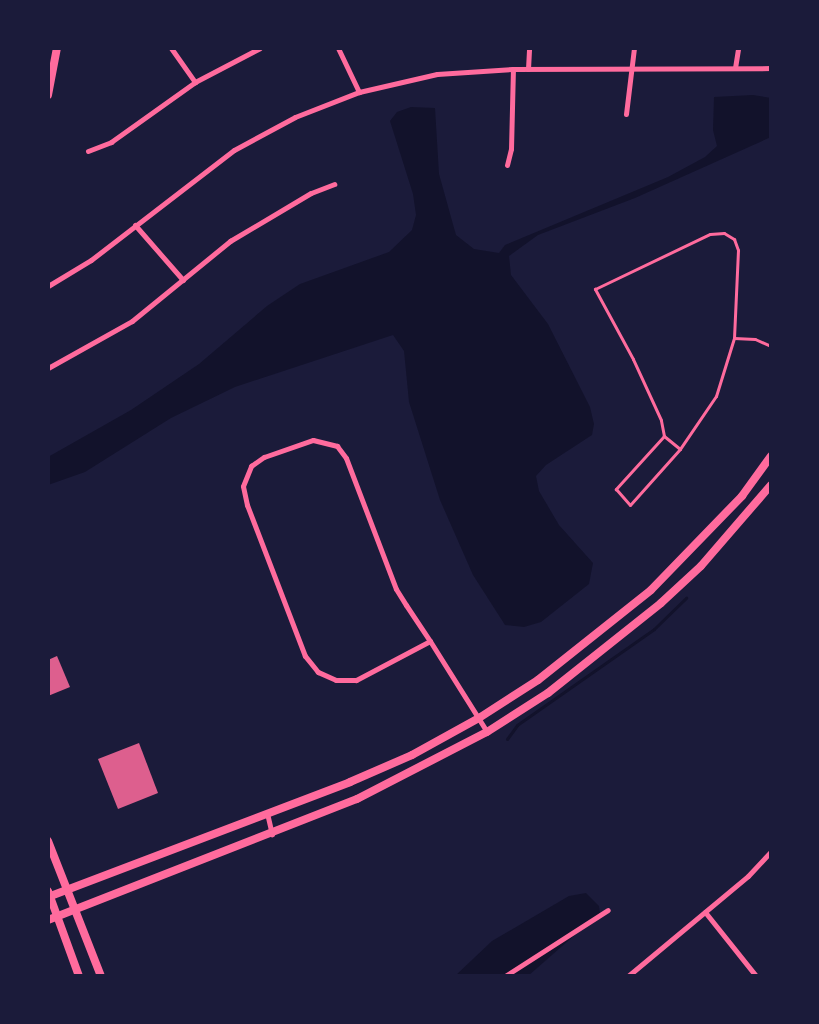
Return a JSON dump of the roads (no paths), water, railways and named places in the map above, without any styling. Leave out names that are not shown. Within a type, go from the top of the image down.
[{"type":"main road","points":[[48,95],[57,48]]},
{"type":"main road","points":[[79,976],[49,895],[267,813],[412,755],[478,718],[538,680],[651,590],[742,496],[771,456]]},
{"type":"main road","points":[[48,920],[273,834],[421,770],[487,732],[549,693],[661,603],[701,566],[771,485]]},
{"type":"main road","points":[[48,841],[101,976]]},
{"type":"street","points":[[171,48],[195,82]]},
{"type":"street","points":[[87,151],[111,142],[195,82],[260,48]]},
{"type":"street","points":[[338,48],[359,92]]},
{"type":"street","points":[[528,69],[529,48]]},
{"type":"street","points":[[626,114],[634,48]]},
{"type":"street","points":[[735,68],[738,48]]},
{"type":"street","points":[[48,286],[91,260],[234,150],[295,117],[359,92],[437,74],[513,69],[771,68]]},
{"type":"street","points":[[507,165],[511,149],[513,69]]},
{"type":"street","points":[[48,368],[132,321],[240,235],[311,193],[334,184]]},
{"type":"street","points":[[135,225],[183,280]]},
{"type":"street","points":[[430,641],[356,680],[327,677],[310,664],[243,494],[244,478],[256,461],[313,440],[337,446],[346,458],[393,582],[430,641],[478,718],[487,732]]},
{"type":"street","points":[[267,813],[273,834]]},
{"type":"street","points":[[628,976],[705,912],[771,851]]},
{"type":"street","points":[[505,976],[608,910]]},
{"type":"street","points":[[705,912],[756,976]]},
{"type":"lane","points":[[664,436],[616,489],[630,505],[680,449],[716,396],[734,338],[738,250],[734,239],[724,233],[710,234],[595,289],[637,369],[664,436],[680,449]]},
{"type":"lane","points":[[734,338],[755,339],[771,346]]},
{"type":"waterway","points":[[507,739],[517,725],[654,629],[686,598]]}]
